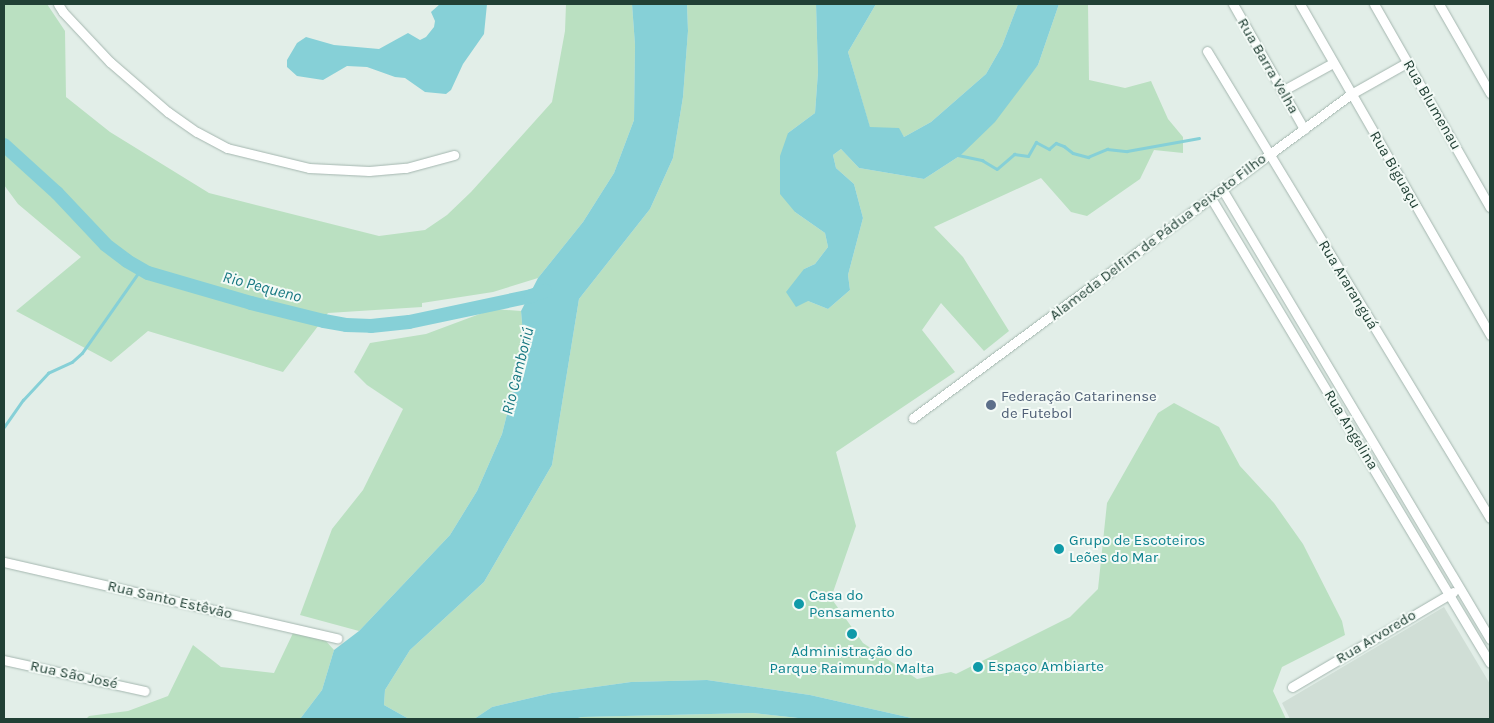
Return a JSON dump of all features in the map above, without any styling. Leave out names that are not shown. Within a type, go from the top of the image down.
[{"type":"street","points":[[58,4],[63,12],[110,62],[168,112],[197,132],[227,148],[309,168],[361,170],[406,168],[454,155]]},
{"type":"street","name":"Rua Barra Velha","points":[[1233,4],[1304,129]]},
{"type":"street","name":"Rua Biguaçu","points":[[1300,4],[1490,335]]},
{"type":"street","name":"Rua Blumenau","points":[[1374,4],[1490,207]]},
{"type":"street","points":[[1439,4],[1490,93]]},
{"type":"street","name":"Rua Araranguá","points":[[1206,51],[1490,518]]},
{"type":"street","name":"Alameda Delfim de Pádua Peixoto Filho","points":[[913,418],[1351,94],[1408,62]]},
{"type":"street","points":[[1282,91],[1333,63]]},
{"type":"street","name":"Rua Angelina","points":[[1222,189],[1398,485],[1489,633]]},
{"type":"street","name":"Rua Angelina","points":[[1211,198],[1490,663]]},
{"type":"street","points":[[1387,491],[1398,485]]},
{"type":"street","name":"Rua Santo Estêvão","points":[[4,562],[337,638]]},
{"type":"street","name":"Rua Arvoredo","points":[[1292,687],[1460,588]]},
{"type":"street","name":"Rua São José","points":[[4,660],[145,691]]},
{"type":"shaded area","points":[[1444,607],[1490,684],[1490,719],[1290,719],[1282,703]]},
{"type":"green space","points":[[4,4],[47,4],[65,31],[66,97],[110,132],[209,193],[379,236],[425,230],[447,215],[471,192],[552,102],[565,31],[566,4],[632,4],[635,45],[634,120],[614,173],[583,222],[538,278],[493,292],[422,303],[422,307],[328,313],[283,372],[148,331],[111,362],[16,311],[81,257],[18,204],[4,185]]},
{"type":"green space","points":[[687,4],[816,4],[818,72],[815,113],[788,133],[795,212],[825,233],[828,247],[815,264],[804,269],[808,301],[828,309],[850,290],[848,275],[863,218],[854,184],[836,168],[833,155],[841,149],[859,168],[924,179],[961,155],[1038,65],[1059,4],[1088,4],[1089,80],[1125,88],[1151,81],[1168,119],[1183,137],[1183,153],[1154,150],[1140,179],[1087,216],[1071,212],[1041,178],[934,227],[963,257],[1009,331],[984,351],[941,303],[922,330],[955,372],[836,452],[856,526],[831,598],[863,643],[917,679],[951,672],[956,674],[1070,617],[1098,589],[1107,503],[1158,413],[1174,403],[1219,427],[1240,466],[1274,503],[1303,544],[1342,621],[1345,635],[1282,667],[1273,691],[1286,719],[916,719],[810,695],[707,680],[631,682],[552,693],[492,707],[474,719],[409,719],[384,705],[385,690],[410,650],[484,582],[552,465],[579,299],[650,209],[673,158],[683,97],[688,31]]},
{"type":"green space","points":[[876,4],[1018,4],[1002,46],[986,74],[931,122],[904,137],[898,128],[870,128],[848,52]]},
{"type":"green space","points":[[493,309],[521,311],[524,346],[502,434],[477,491],[450,535],[359,631],[300,615],[332,529],[363,490],[403,409],[367,385],[354,372],[370,343],[426,334]]},
{"type":"green space","points":[[294,631],[325,640],[334,650],[322,690],[300,719],[86,719],[89,716],[128,711],[168,696],[193,645],[221,667],[274,673]]},
{"type":"green space","points":[[753,713],[807,719],[574,719],[582,717]]},
{"type":"water","points":[[440,4],[487,4],[484,34],[463,64],[451,90],[446,94],[425,92],[405,78],[395,77],[367,67],[347,66],[323,80],[297,76],[287,67],[287,60],[297,43],[306,37],[334,45],[379,49],[408,33],[420,40],[426,37],[434,27],[435,21],[431,12]]},
{"type":"water","name":"Rio Camboriú","points":[[632,4],[687,4],[688,31],[683,97],[673,158],[650,209],[579,299],[552,465],[484,582],[410,650],[385,690],[384,705],[409,719],[300,719],[322,690],[334,650],[359,631],[450,535],[477,491],[502,434],[524,346],[521,311],[538,278],[583,222],[614,173],[634,120],[635,45]]},
{"type":"water","points":[[816,4],[876,4],[848,52],[870,127],[899,128],[904,137],[931,122],[986,74],[1002,46],[1018,4],[1059,4],[1038,65],[995,122],[961,155],[924,179],[859,168],[841,149],[833,155],[836,168],[854,184],[863,218],[848,275],[850,290],[828,309],[808,301],[796,307],[786,292],[804,269],[815,264],[828,247],[825,233],[795,212],[780,194],[780,156],[788,133],[815,113],[818,72]]},
{"type":"water","points":[[707,680],[810,695],[916,719],[807,719],[753,713],[582,717],[574,719],[474,719],[492,707],[552,693],[631,682]]},
{"type":"waterway","points":[[958,155],[982,160],[997,169],[1014,154],[1028,156],[1036,142],[1049,149],[1056,143],[1073,153],[1088,157],[1107,149],[1127,151],[1199,138]]},
{"type":"waterway","name":"Rio Pequeno","points":[[4,145],[57,193],[106,245],[127,261],[148,273],[251,303],[324,321],[346,325],[371,326],[409,322],[531,296],[545,291]]},
{"type":"waterway","points":[[4,427],[23,400],[48,373],[72,362],[82,353],[141,269]]},
{"type":"place","name":"Federação Catarinense de Futebol","points":[[991,405]]},
{"type":"place","name":"Grupo de Escoteiros Leões do Mar","points":[[1059,549]]},
{"type":"place","name":"Casa do Pensamento","points":[[799,604]]},
{"type":"place","name":"Administração do Parque Raimundo Malta","points":[[852,634]]},
{"type":"place","name":"Espaço Ambiarte","points":[[978,667]]}]
